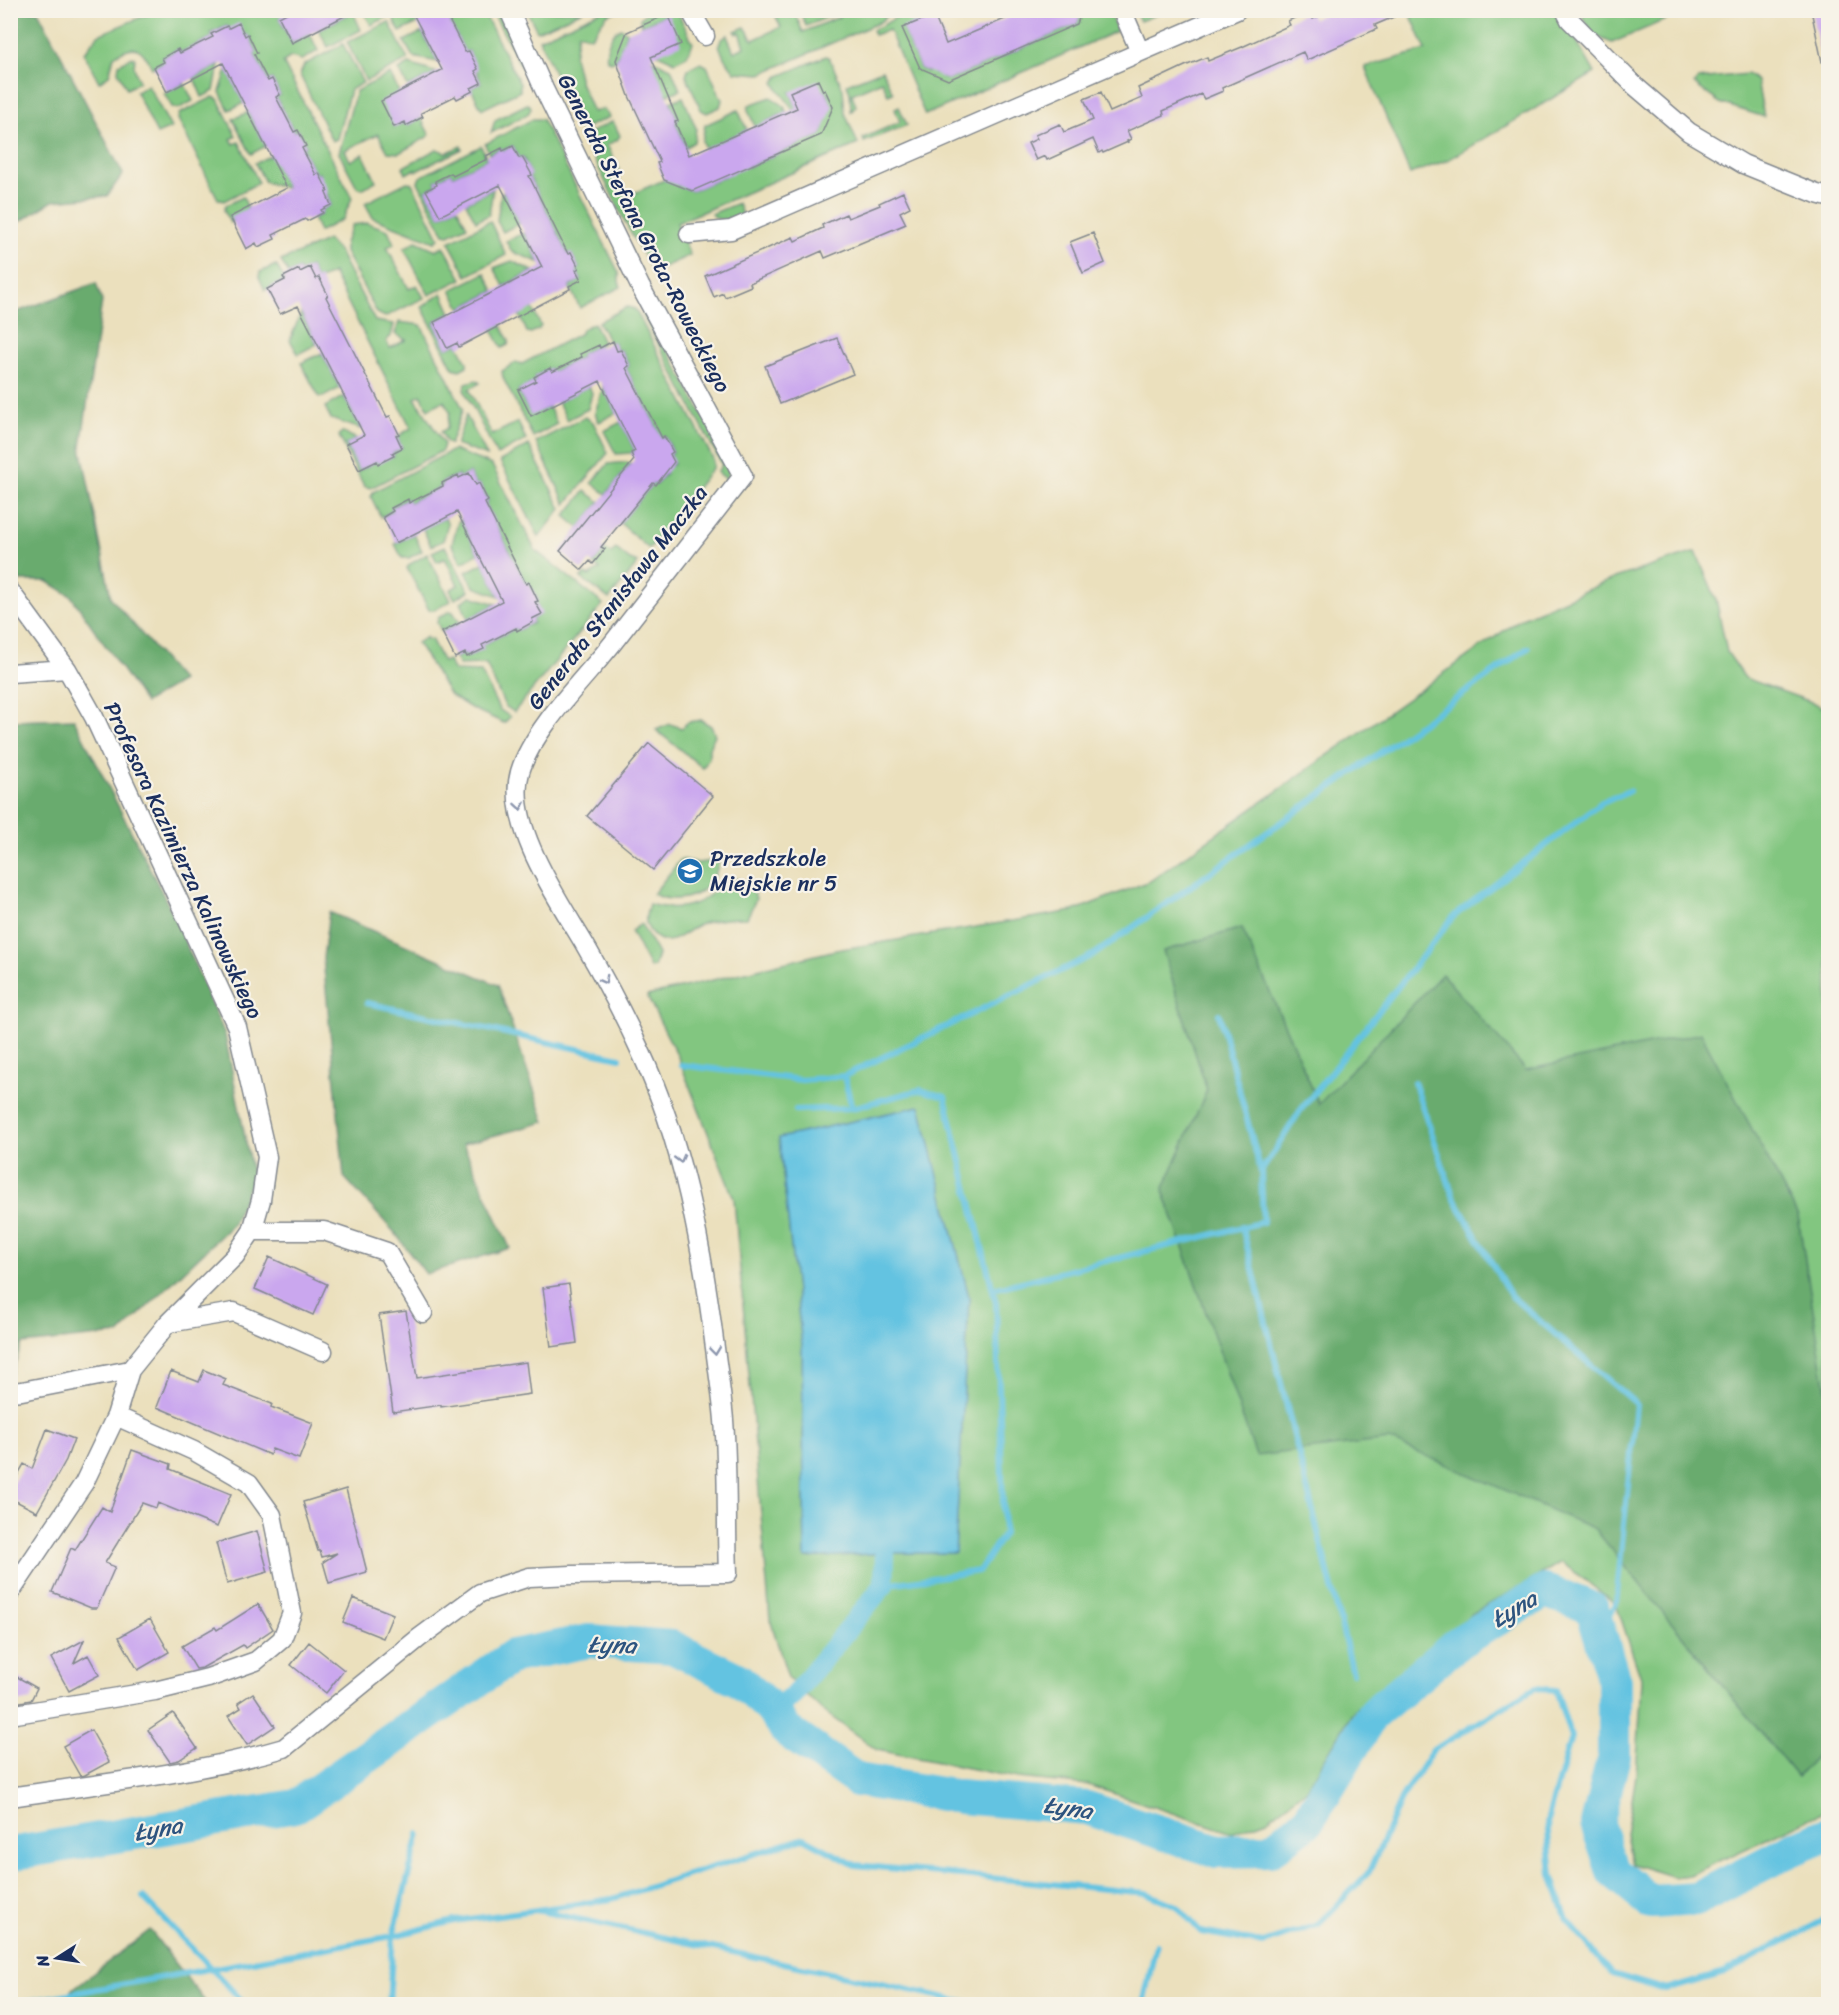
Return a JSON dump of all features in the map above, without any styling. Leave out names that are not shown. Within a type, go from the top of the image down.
[{"type":"street","name":"Generała Stefana Grota-Roweckiego","points":[[509,10],[548,98],[640,286],[743,476]]},
{"type":"street","points":[[690,10],[705,36]]},
{"type":"street","points":[[1122,10],[1140,52]]},
{"type":"street","name":"Generała Stefana Grota-Roweckiego","points":[[689,234],[730,230],[1237,10]]},
{"type":"street","points":[[1565,10],[1570,20],[1617,69],[1689,132],[1743,164],[1828,197]]},
{"type":"street","name":"Generała Stanisława Maczka","points":[[10,1797],[150,1777],[257,1756],[284,1748],[419,1638],[480,1593],[529,1577],[728,1573],[724,1421],[707,1280],[682,1162],[664,1106],[639,1046],[550,887],[530,843],[519,800],[519,775],[529,749],[550,720],[611,646],[743,476]]},
{"type":"street","name":"Profesora Kazimierza Kalinowskiego","points":[[10,1593],[84,1483],[116,1416],[130,1370],[168,1323],[235,1256],[252,1231],[261,1200],[267,1157],[237,1027],[94,717],[67,669],[11,591]]},
{"type":"street","points":[[10,673],[67,669]]},
{"type":"street","points":[[252,1231],[324,1231],[387,1252],[423,1312]]},
{"type":"street","points":[[168,1323],[234,1312],[323,1351]]},
{"type":"street","points":[[10,1392],[130,1370]]},
{"type":"street","points":[[10,1715],[155,1691],[208,1678],[256,1661],[282,1639],[292,1613],[272,1515],[249,1483],[194,1451],[116,1416]]},
{"type":"green space","points":[[11,10],[38,11],[123,174],[107,196],[53,201],[21,221],[11,224]]},
{"type":"green space","points":[[804,10],[831,11],[833,15],[806,26],[800,12]]},
{"type":"green space","points":[[1559,10],[1595,73],[1448,160],[1410,174],[1365,67],[1426,50],[1409,11]]},
{"type":"green space","points":[[156,11],[288,11],[279,18],[292,43],[310,34],[318,51],[302,60],[291,57],[283,62],[352,198],[343,219],[319,232],[313,218],[322,214],[321,210],[331,205],[319,173],[316,175],[302,148],[306,146],[298,130],[294,132],[276,97],[280,95],[272,79],[268,81],[254,54],[257,52],[248,35],[245,36],[227,26],[211,33],[213,37],[180,53],[178,49],[162,58],[164,62],[152,68],[141,51],[133,48],[127,49],[114,56],[109,75],[99,82],[84,53],[98,35]]},
{"type":"green space","points":[[363,11],[388,11],[386,18],[371,25]]},
{"type":"green space","points":[[397,11],[411,11],[418,23],[400,32],[394,20]]},
{"type":"green space","points":[[444,11],[483,11],[520,84],[520,91],[481,108],[471,88],[481,83],[469,51],[465,52]]},
{"type":"green space","points":[[492,11],[499,11],[525,68],[523,70]]},
{"type":"green space","points":[[527,11],[583,11],[537,31]]},
{"type":"green space","points":[[601,11],[617,11],[607,15],[591,37],[578,33],[574,56],[580,82],[593,112],[603,109],[610,117],[580,130],[539,39]]},
{"type":"green space","points":[[651,11],[673,11],[679,15],[693,43],[687,56],[675,62],[658,54],[668,14],[642,25],[640,19]]},
{"type":"green space","points":[[779,11],[786,11],[789,17],[795,14],[803,32],[839,17],[836,11],[896,11],[880,22],[761,74],[735,72],[724,58],[719,45],[721,40],[728,35],[734,52],[745,47],[740,32],[736,34],[735,31],[745,27],[753,40],[781,27],[776,17]]},
{"type":"green space","points":[[908,11],[943,11],[903,29],[920,68],[927,72],[932,70],[934,74],[939,72],[941,77],[948,80],[1077,24],[1080,16],[1078,12],[1081,11],[1109,11],[1117,31],[925,115],[889,30],[874,35],[872,30]]},
{"type":"green space","points":[[1135,11],[1166,11],[1140,21]]},
{"type":"green space","points":[[1580,11],[1686,11],[1612,43],[1593,35]]},
{"type":"green space","points":[[353,12],[361,30],[328,47],[319,30]]},
{"type":"green space","points":[[389,22],[408,60],[366,81],[347,42]]},
{"type":"green space","points":[[621,28],[627,32],[624,39],[626,43],[621,46],[623,50],[616,60],[611,62],[607,60],[608,46],[611,37]]},
{"type":"green space","points":[[422,32],[438,62],[413,57],[404,41]]},
{"type":"green space","points":[[343,44],[363,83],[350,90],[337,139],[332,141],[300,75],[304,65]]},
{"type":"green space","points":[[826,56],[829,57],[843,89],[845,113],[858,144],[677,223],[690,255],[653,272],[629,230],[583,136],[613,121],[620,136],[607,145],[619,170],[616,172],[627,196],[664,180],[676,181],[678,186],[683,184],[685,188],[692,191],[746,164],[748,167],[821,135],[824,128],[823,123],[827,121],[825,116],[832,107],[826,91],[790,92],[797,109],[793,111],[774,82],[779,76]]},
{"type":"green space","points":[[135,57],[134,67],[139,82],[127,89],[118,71],[119,64]]},
{"type":"green space","points":[[651,59],[671,68],[680,90],[664,96]]},
{"type":"green space","points":[[700,63],[707,66],[722,100],[720,107],[707,113],[701,110],[686,75],[688,69]]},
{"type":"green space","points":[[409,64],[437,73],[408,87],[399,70]]},
{"type":"green space","points":[[219,65],[214,91],[202,97],[194,78]]},
{"type":"green space","points":[[227,70],[244,103],[229,110],[220,92]]},
{"type":"green space","points":[[882,70],[893,93],[888,95],[882,81],[852,94],[856,106],[851,112],[847,84]]},
{"type":"green space","points":[[390,74],[399,92],[394,127],[405,122],[407,126],[421,118],[429,136],[399,153],[388,152],[378,134],[345,150],[350,161],[363,154],[376,181],[362,189],[357,187],[339,153],[356,91]]},
{"type":"green space","points":[[1747,74],[1757,81],[1764,117],[1720,103],[1694,84],[1698,79]]},
{"type":"green space","points":[[184,83],[193,101],[178,109],[172,107],[164,93]]},
{"type":"green space","points":[[148,85],[171,128],[157,134],[136,92]]},
{"type":"green space","points":[[213,97],[218,99],[236,136],[231,139],[234,144],[239,142],[258,181],[224,201],[218,199],[178,119],[179,114]]},
{"type":"green space","points":[[683,97],[696,128],[694,142],[686,147],[675,122],[678,120],[670,102]]},
{"type":"green space","points":[[771,97],[784,106],[787,114],[755,127],[748,110],[749,105]]},
{"type":"green space","points":[[527,104],[531,108],[528,114],[491,133],[495,120]]},
{"type":"green space","points":[[899,107],[907,125],[864,142],[863,138],[900,122],[895,109]]},
{"type":"green space","points":[[738,110],[747,130],[705,149],[702,141],[705,125]]},
{"type":"green space","points":[[248,112],[266,146],[251,154],[233,119]]},
{"type":"green space","points":[[533,119],[542,119],[619,273],[621,287],[580,308],[569,286],[581,280],[576,270],[579,268],[571,253],[568,254],[529,176],[531,175],[523,157],[519,158],[513,146],[503,151],[501,148],[489,154],[485,144]]},
{"type":"green space","points":[[461,146],[462,149],[406,174],[403,167],[437,149],[446,153]]},
{"type":"green space","points":[[481,146],[487,159],[453,176],[451,173],[435,181],[437,185],[426,190],[440,216],[457,207],[467,226],[449,235],[444,234],[418,182],[420,177]]},
{"type":"green space","points":[[271,155],[287,188],[265,182],[255,163]]},
{"type":"green space","points":[[407,182],[412,183],[439,238],[435,242],[373,218],[365,203]]},
{"type":"green space","points":[[493,189],[489,215],[476,221],[466,203]]},
{"type":"green space","points":[[504,192],[520,223],[503,232],[497,221],[501,193]]},
{"type":"green space","points":[[243,197],[248,208],[230,223],[224,210],[226,205]]},
{"type":"green space","points":[[738,203],[742,215],[738,217],[722,220],[711,214]]},
{"type":"green space","points":[[490,221],[506,255],[467,276],[449,242]]},
{"type":"green space","points":[[368,223],[388,230],[394,244],[387,247],[409,289],[417,285],[424,298],[385,317],[377,313],[345,252],[345,243],[352,225]]},
{"type":"green space","points":[[524,233],[539,262],[512,252],[506,241]]},
{"type":"green space","points":[[328,240],[339,252],[375,321],[394,324],[391,336],[386,341],[390,348],[406,340],[395,334],[399,322],[421,325],[463,409],[450,444],[441,432],[447,428],[450,412],[444,401],[428,409],[421,395],[415,398],[444,444],[442,451],[371,488],[364,486],[339,436],[342,432],[357,439],[346,444],[360,470],[377,461],[394,456],[392,453],[402,448],[397,437],[411,428],[333,273],[316,279],[310,267],[289,274],[281,261]]},
{"type":"green space","points":[[416,241],[436,250],[444,246],[462,279],[429,295],[404,248]]},
{"type":"green space","points":[[512,261],[533,271],[504,286],[494,268]]},
{"type":"green space","points":[[276,265],[285,280],[265,290],[259,277],[260,272]]},
{"type":"green space","points":[[485,273],[494,291],[461,308],[451,290]]},
{"type":"green space","points":[[96,283],[102,301],[81,447],[111,598],[182,681],[145,703],[71,596],[47,581],[20,581],[11,561],[11,314]]},
{"type":"green space","points":[[442,293],[451,313],[434,322],[447,348],[457,343],[467,362],[467,366],[460,370],[453,368],[422,307]]},
{"type":"green space","points":[[531,305],[541,326],[531,333],[527,332],[518,312]]},
{"type":"green space","points":[[627,307],[635,309],[713,459],[713,467],[649,549],[620,523],[653,483],[656,485],[666,473],[663,470],[674,464],[670,454],[673,452],[665,436],[662,438],[626,368],[629,366],[621,350],[618,351],[613,342],[610,343],[598,322]]},
{"type":"green space","points":[[647,311],[729,464],[728,480],[717,472],[722,465],[643,315]]},
{"type":"green space","points":[[301,313],[317,344],[298,354],[290,340]]},
{"type":"green space","points":[[499,321],[509,341],[508,345],[502,348],[490,326]]},
{"type":"green space","points":[[594,323],[603,343],[552,372],[550,368],[534,377],[536,381],[518,390],[531,415],[549,407],[557,424],[533,437],[503,378],[502,371],[516,362],[522,364],[581,333],[582,329]]},
{"type":"green space","points":[[322,353],[340,388],[319,397],[301,363]]},
{"type":"green space","points":[[476,380],[480,383],[469,389],[492,435],[518,422],[526,440],[497,455],[464,390],[466,383]]},
{"type":"green space","points":[[589,386],[592,393],[588,409],[567,420],[558,402]]},
{"type":"green space","points":[[603,387],[616,413],[599,422],[595,413]]},
{"type":"green space","points":[[344,396],[361,429],[331,419],[325,407]]},
{"type":"green space","points":[[466,415],[487,456],[456,445]]},
{"type":"green space","points":[[585,417],[593,422],[608,453],[566,504],[536,442]]},
{"type":"green space","points":[[621,422],[635,451],[631,453],[616,454],[604,431]]},
{"type":"green space","points":[[529,445],[561,509],[539,537],[500,461]]},
{"type":"green space","points":[[453,450],[492,465],[535,550],[603,604],[514,712],[505,706],[486,664],[459,665],[455,658],[465,653],[467,657],[483,649],[482,645],[516,628],[518,630],[533,623],[532,619],[541,614],[535,602],[538,600],[529,583],[526,584],[485,503],[488,501],[479,483],[476,485],[469,473],[459,478],[458,475],[442,482],[443,486],[409,503],[407,499],[392,507],[393,511],[381,517],[371,497],[373,492]]},
{"type":"green space","points":[[627,462],[631,464],[606,494],[592,483],[608,464]]},
{"type":"green space","points":[[585,491],[600,502],[579,528],[565,516]]},
{"type":"green space","points":[[445,518],[448,524],[443,541],[431,546],[423,529]]},
{"type":"green space","points":[[461,519],[478,554],[462,563],[452,544],[458,522]]},
{"type":"green space","points":[[414,534],[422,551],[409,558],[402,558],[395,544]]},
{"type":"green space","points":[[445,546],[469,591],[455,599],[450,590],[458,585],[445,558],[437,562],[432,552]]},
{"type":"green space","points":[[605,549],[611,553],[616,549],[638,563],[609,599],[581,578],[585,574],[589,576],[600,569],[593,564]]},
{"type":"green space","points":[[1696,552],[1716,599],[1727,652],[1745,678],[1828,710],[1828,1810],[1690,1875],[1674,1877],[1632,1864],[1626,1834],[1636,1776],[1642,1681],[1616,1604],[1561,1562],[1473,1613],[1354,1710],[1307,1789],[1267,1820],[1232,1833],[1088,1785],[1018,1778],[877,1750],[822,1710],[788,1677],[770,1619],[734,1199],[678,1057],[647,996],[836,950],[1073,911],[1150,881],[1522,618],[1615,578]],"holes":[[[920,1106],[969,1297],[955,1553],[885,1553],[805,1558],[802,1345],[779,1138]]]},
{"type":"green space","points":[[427,554],[451,601],[434,610],[429,610],[407,568]]},
{"type":"green space","points":[[483,563],[499,596],[474,587],[466,572]]},
{"type":"green space","points":[[471,596],[496,604],[468,619],[461,602]]},
{"type":"green space","points":[[450,611],[460,623],[442,632],[437,623],[438,618]]},
{"type":"green space","points":[[426,637],[428,640],[431,639],[443,662],[448,660],[454,671],[481,672],[499,709],[510,717],[504,723],[471,708],[450,695],[417,643]]},
{"type":"green space","points":[[74,719],[174,916],[225,1035],[253,1178],[232,1225],[119,1334],[22,1344],[11,1375],[11,721]]},
{"type":"green space","points":[[701,720],[711,726],[715,735],[709,748],[709,758],[703,768],[656,730],[670,724],[682,728],[688,722]]},
{"type":"green space","points":[[681,859],[698,863],[719,860],[717,870],[708,886],[694,895],[669,899],[653,894]]},
{"type":"green space","points":[[729,878],[743,880],[752,885],[756,899],[747,918],[704,923],[671,941],[657,938],[648,928],[646,918],[649,904],[666,907],[690,905],[705,898],[721,882]]},
{"type":"green space","points":[[329,912],[498,985],[545,1122],[463,1144],[510,1248],[426,1274],[395,1233],[344,1177],[323,958]]},
{"type":"green space","points":[[641,924],[658,954],[654,967],[650,968],[631,931]]},
{"type":"green space","points":[[1242,928],[1319,1104],[1442,974],[1526,1070],[1701,1033],[1798,1216],[1828,1403],[1828,1743],[1797,1777],[1595,1529],[1389,1440],[1256,1456],[1163,1190],[1207,1090],[1163,951]]},
{"type":"green space","points":[[150,1930],[207,2004],[53,2004]]},
{"type":"water","points":[[920,1106],[969,1297],[955,1553],[885,1553],[805,1558],[802,1345],[779,1138]]},
{"type":"building","points":[[292,10],[356,10],[292,43],[279,17]]},
{"type":"building","points":[[411,10],[444,10],[465,52],[469,51],[478,69],[475,71],[481,83],[471,88],[473,91],[457,99],[455,96],[421,113],[423,117],[406,126],[405,122],[394,127],[381,101],[442,70]]},
{"type":"building","points":[[1026,10],[1082,10],[1077,24],[948,80],[920,68],[902,28],[934,15],[946,44]]},
{"type":"building","points":[[1332,10],[1410,10],[1375,25],[1377,29],[1307,60],[1303,52],[1222,88],[1223,91],[1204,99],[1201,94],[1163,111],[1164,115],[1127,131],[1131,139],[1128,142],[1103,153],[1102,151],[1099,153],[1093,139],[1047,160],[1045,156],[1036,160],[1028,143],[1037,139],[1035,135],[1060,124],[1064,132],[1093,120],[1084,99],[1101,92],[1110,112],[1142,98],[1138,88],[1185,66],[1207,57],[1208,61],[1242,47],[1290,25],[1288,21],[1309,11],[1313,19]]},
{"type":"building","points":[[1811,10],[1828,10],[1828,61],[1822,62]]},
{"type":"building","points":[[668,14],[681,44],[651,57],[678,121],[675,122],[689,155],[797,108],[790,92],[818,80],[833,107],[821,135],[692,191],[664,180],[657,163],[660,162],[629,96],[616,60],[627,32]]},
{"type":"building","points":[[239,23],[245,36],[248,34],[257,53],[254,54],[268,81],[272,79],[280,95],[276,97],[294,132],[298,130],[306,146],[302,148],[316,175],[319,173],[328,191],[326,193],[331,205],[321,210],[323,213],[273,235],[275,239],[258,247],[256,243],[246,249],[230,217],[287,188],[223,63],[167,92],[154,67],[164,62],[162,58],[178,49],[180,53],[213,37],[211,34]]},
{"type":"building","points":[[513,146],[532,175],[529,176],[568,254],[571,252],[579,268],[576,270],[581,280],[569,286],[570,289],[459,347],[457,343],[447,348],[434,322],[542,267],[500,185],[440,216],[426,190],[437,185],[435,181],[451,173],[453,176],[487,159],[486,156],[502,148],[503,151]]},
{"type":"building","points":[[903,192],[910,207],[900,212],[906,224],[825,258],[822,251],[750,283],[751,286],[725,297],[723,293],[714,297],[705,276],[793,237],[795,241],[846,214],[848,218],[880,205],[879,203]]},
{"type":"building","points":[[1093,233],[1105,263],[1083,273],[1070,242]]},
{"type":"building","points":[[310,267],[316,279],[319,277],[328,295],[326,297],[387,417],[390,416],[399,434],[396,435],[402,448],[392,453],[394,456],[359,470],[346,444],[364,435],[298,306],[280,314],[267,289],[285,280],[283,277],[299,269],[300,272]]},
{"type":"building","points":[[837,338],[853,374],[780,404],[765,366]]},
{"type":"building","points":[[613,341],[617,351],[621,350],[629,366],[626,368],[662,438],[664,436],[673,452],[670,454],[674,462],[656,485],[653,483],[601,547],[605,549],[593,564],[590,561],[582,570],[560,551],[634,460],[631,453],[635,451],[600,381],[531,416],[518,390],[536,381],[534,377],[550,368],[552,372],[582,357],[580,354]]},
{"type":"building","points":[[469,473],[476,485],[479,483],[488,501],[485,503],[526,584],[529,582],[538,601],[535,602],[542,614],[517,631],[516,628],[482,645],[484,649],[467,657],[465,653],[455,658],[442,632],[502,601],[457,512],[396,543],[383,517],[393,511],[391,508],[408,499],[409,503],[443,486],[442,483],[458,475],[459,478]]},
{"type":"building","name":"Przedszkole Miejskie nr 5","points":[[649,743],[713,796],[653,870],[587,816]]},
{"type":"building","points":[[269,1257],[327,1284],[313,1315],[255,1289]]},
{"type":"building","points":[[569,1284],[577,1343],[551,1347],[543,1288]]},
{"type":"building","points":[[406,1311],[417,1378],[526,1362],[530,1394],[393,1412],[379,1315]]},
{"type":"building","points":[[204,1370],[226,1379],[223,1385],[313,1423],[299,1459],[272,1449],[270,1455],[157,1407],[171,1371],[199,1382]]},
{"type":"building","points":[[47,1429],[74,1439],[66,1460],[37,1512],[10,1498],[10,1488],[24,1464],[32,1469]]},
{"type":"building","points":[[132,1450],[171,1464],[170,1469],[231,1494],[217,1527],[158,1503],[156,1508],[142,1503],[105,1563],[115,1567],[97,1608],[91,1608],[52,1592],[71,1548],[75,1550],[102,1507],[110,1512]]},
{"type":"building","points":[[346,1489],[367,1572],[329,1583],[323,1562],[337,1553],[322,1557],[318,1551],[303,1502]]},
{"type":"building","points":[[257,1531],[268,1572],[227,1584],[216,1543]]},
{"type":"building","points":[[353,1598],[393,1614],[383,1638],[343,1622]]},
{"type":"building","points":[[258,1604],[273,1629],[245,1648],[243,1645],[202,1668],[196,1669],[182,1646],[215,1627],[217,1630]]},
{"type":"building","points":[[150,1619],[169,1652],[138,1670],[119,1637]]},
{"type":"building","points":[[84,1640],[74,1663],[88,1655],[99,1675],[69,1691],[51,1658]]},
{"type":"building","points":[[309,1642],[344,1670],[326,1693],[291,1665]]},
{"type":"building","points":[[10,1673],[37,1688],[31,1700],[10,1704]]},
{"type":"building","points":[[253,1693],[275,1726],[247,1745],[228,1716],[241,1708],[238,1703]]},
{"type":"building","points":[[173,1713],[197,1748],[179,1760],[170,1762],[148,1730]]},
{"type":"building","points":[[91,1730],[109,1762],[80,1776],[63,1746]]},
{"type":"waterway","points":[[681,1065],[802,1080],[844,1076],[1095,954],[1528,648]]},
{"type":"waterway","points":[[1261,1172],[1300,1111],[1454,916],[1602,802],[1629,791]]},
{"type":"waterway","points":[[367,1003],[620,1058]]},
{"type":"waterway","points":[[993,1289],[1263,1222],[1261,1172],[1219,1014]]},
{"type":"waterway","points":[[844,1076],[852,1108]]},
{"type":"waterway","points":[[1414,1082],[1454,1198],[1511,1296],[1636,1404],[1616,1604],[1599,1631]]},
{"type":"waterway","points":[[796,1110],[852,1108],[920,1090],[945,1097],[996,1303],[1004,1533],[979,1571],[884,1585]]},
{"type":"waterway","points":[[1242,1226],[1353,1673]]},
{"type":"waterway","points":[[770,1708],[791,1698],[884,1585],[885,1553]]},
{"type":"waterway","name":"Łyna","points":[[10,1854],[296,1806],[513,1656],[589,1641],[672,1647],[739,1680],[770,1708],[787,1731],[857,1780],[959,1797],[1087,1808],[1217,1851],[1270,1850],[1307,1822],[1372,1715],[1459,1642],[1545,1591],[1592,1608],[1614,1681],[1614,1756],[1597,1824],[1613,1871],[1651,1902],[1697,1899],[1793,1849],[1828,1834]]},
{"type":"waterway","points":[[536,1910],[612,1899],[804,1838],[855,1865],[1146,1893],[1177,1906],[1201,1932],[1263,1943],[1318,1925],[1369,1872],[1401,1799],[1433,1750],[1535,1688],[1556,1690],[1571,1737],[1547,1821],[1552,1875],[1567,1920],[1612,1974],[1666,1990],[1724,1973],[1828,1918]]},
{"type":"waterway","points":[[389,2004],[393,1936],[419,1834]]},
{"type":"waterway","points":[[143,1897],[245,2004]]},
{"type":"waterway","points":[[13,2004],[393,1936],[454,1921],[536,1910],[975,2004]]},
{"type":"waterway","points":[[1143,2004],[1156,1945]]},
{"type":"place","name":"Przedszkole Miejskie nr 5","points":[[690,871]]}]
